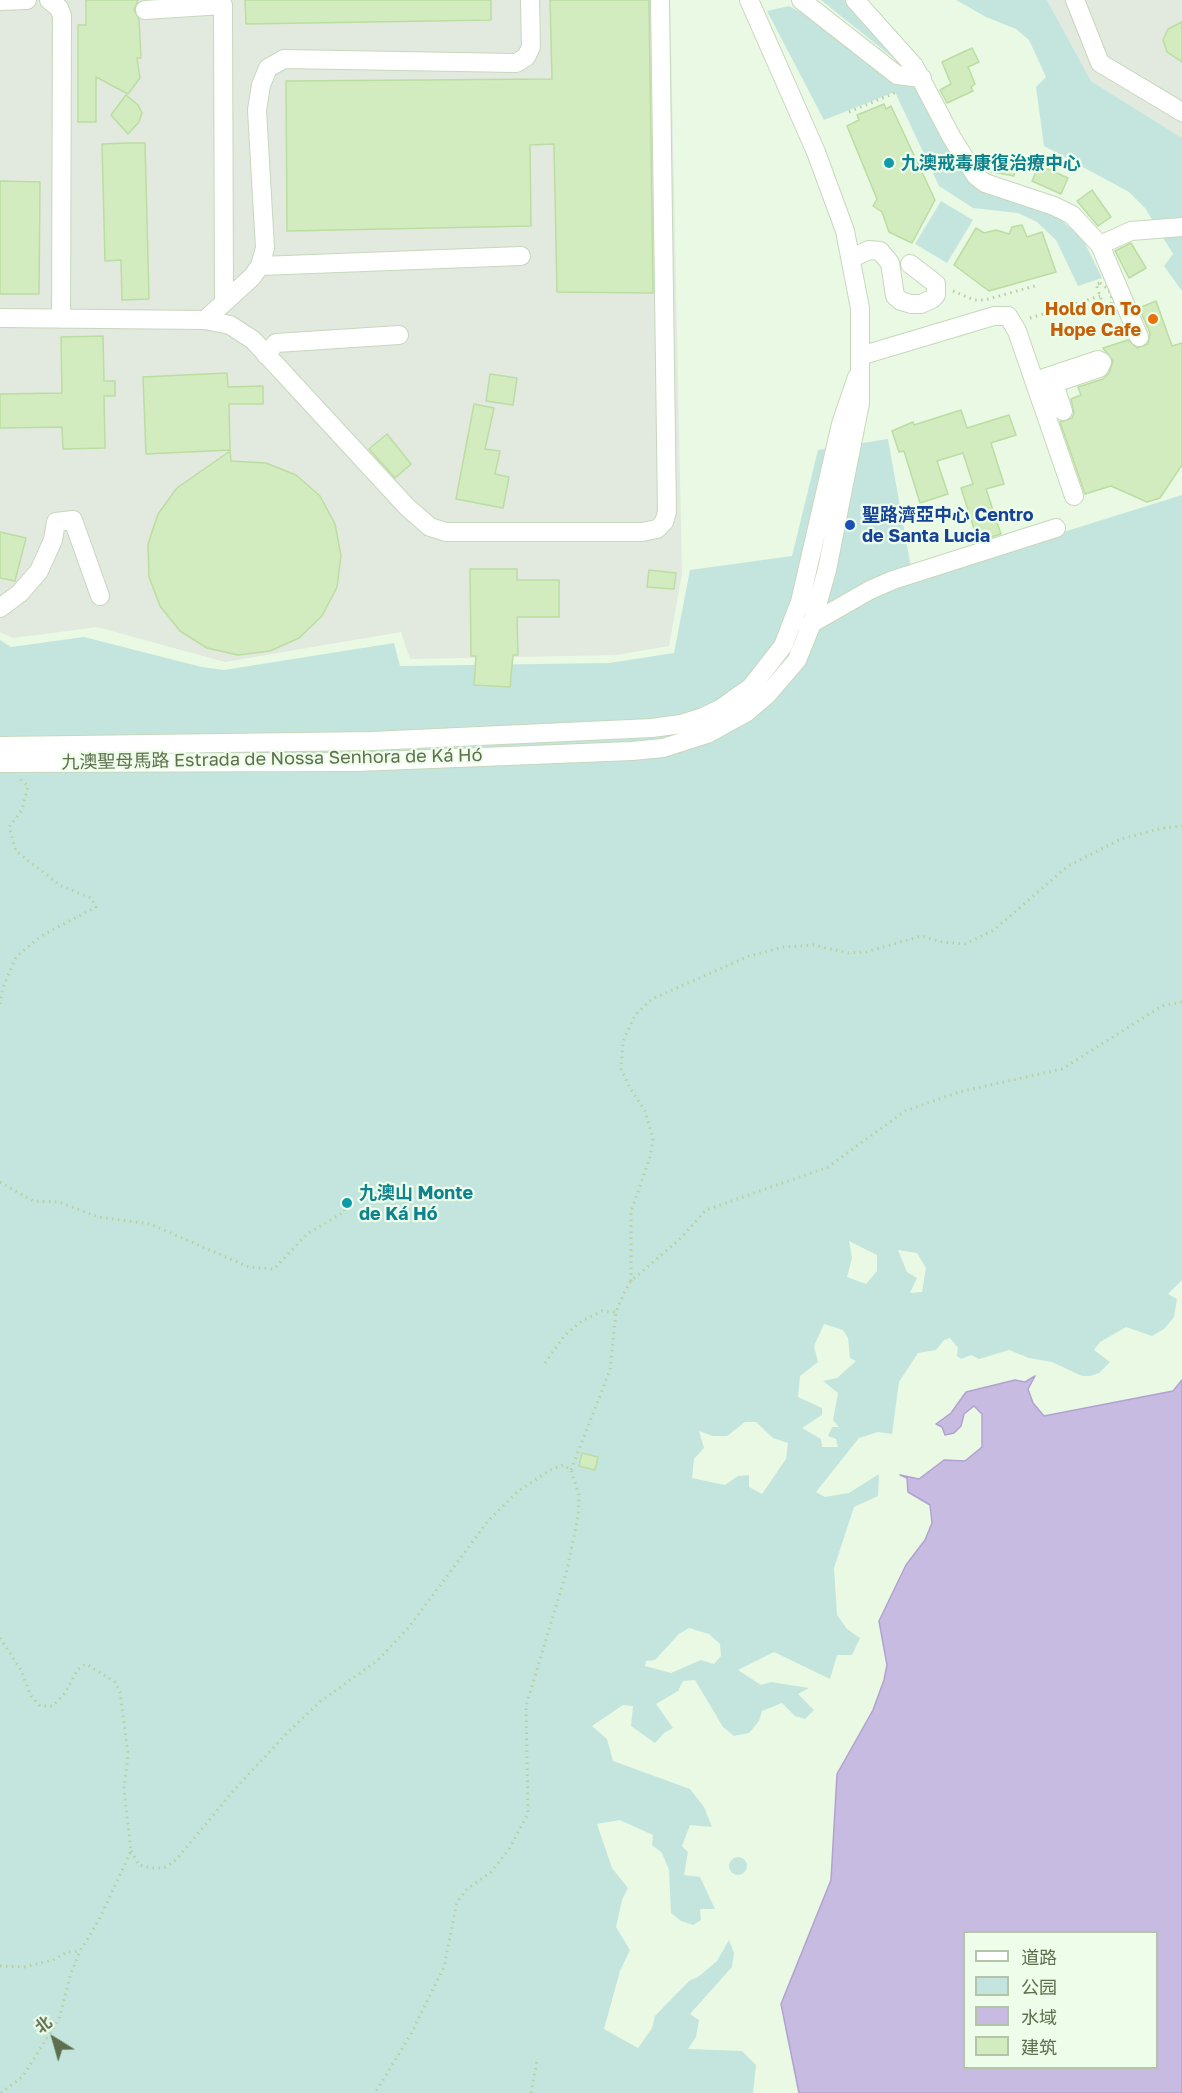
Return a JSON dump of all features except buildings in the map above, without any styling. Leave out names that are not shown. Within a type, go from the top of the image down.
[{"type":"street","points":[[0,1],[27,0]]},
{"type":"street","points":[[49,0],[55,3],[62,16],[62,319]]},
{"type":"street","points":[[205,320],[225,303],[260,266],[265,248],[257,110],[263,76],[268,68],[284,59],[516,63],[526,57],[531,47],[530,0]]},
{"type":"street","points":[[0,318],[205,320],[230,325],[253,340],[407,507],[430,527],[446,532],[642,532],[657,529],[664,522],[667,512],[660,0]]},
{"type":"street","points":[[801,0],[897,75],[923,79]]},
{"type":"street","points":[[855,0],[923,79],[952,138],[976,176],[985,183],[1054,206],[1072,215],[1100,245],[1139,337]]},
{"type":"street","points":[[1075,0],[1100,63],[1182,112]]},
{"type":"street","points":[[145,10],[223,2],[225,303]]},
{"type":"street","name":"九澳聖母馬路 Estrada de Nossa Senhora de Ká Hó","points":[[0,746],[372,741],[652,728],[681,724],[720,709],[751,687],[783,646],[800,602],[841,424],[858,375],[860,356],[860,308],[845,231],[755,2]]},
{"type":"street","points":[[1100,245],[1131,231],[1182,227]]},
{"type":"street","points":[[852,258],[873,249],[886,256],[890,263],[895,296],[901,301],[921,304],[932,299],[938,288],[931,279],[910,264]]},
{"type":"street","points":[[260,266],[521,256]]},
{"type":"street","points":[[860,356],[994,316],[1008,316],[1063,411]]},
{"type":"street","points":[[266,355],[276,343],[399,334]]},
{"type":"street","name":"九澳聖母馬路 Estrada de Nossa Senhora de Ká Hó","points":[[0,763],[357,762],[663,748],[707,734],[747,712],[766,695],[797,660],[812,623],[827,570],[857,424],[861,393],[858,375]]},
{"type":"street","points":[[1047,385],[1074,496]]},
{"type":"street","points":[[0,608],[20,593],[39,571],[53,540],[56,522],[73,520],[99,596]]},
{"type":"street","points":[[783,646],[801,629],[870,590],[893,580],[1056,528]]},
{"type":"path","points":[[849,112],[923,79]]},
{"type":"path","points":[[931,279],[974,300],[985,300],[1038,285]]},
{"type":"path","points":[[1100,283],[1096,284],[1105,311],[1108,310]]},
{"type":"path","points":[[1013,323],[1100,296]]},
{"type":"path","points":[[0,1004],[3,987],[16,957],[41,936],[96,907],[91,898],[61,886],[16,851],[9,827],[22,810],[28,786],[14,775]]},
{"type":"path","points":[[631,1281],[631,1212],[650,1157],[652,1139],[645,1111],[621,1069],[623,1041],[635,1015],[652,999],[749,956],[784,947],[814,945],[848,953],[866,952],[921,936],[942,942],[965,944],[994,930],[1068,866],[1121,839],[1163,828],[1182,826]]},
{"type":"path","points":[[375,2093],[411,2034],[444,1967],[457,1902],[467,1889],[497,1864],[509,1849],[528,1814],[526,1706],[567,1570],[578,1517],[579,1495],[571,1470],[610,1370],[616,1312],[631,1281],[675,1244],[706,1210],[828,1167],[905,1111],[959,1092],[1062,1070],[1162,1006],[1182,1002]]},
{"type":"path","points":[[0,1182],[33,1201],[58,1202],[98,1217],[150,1224],[249,1267],[274,1269],[307,1234],[344,1212],[347,1202]]},
{"type":"path","points":[[545,1363],[565,1335],[582,1321],[602,1311],[616,1312]]},
{"type":"path","points":[[0,1638],[21,1670],[31,1696],[40,1706],[52,1706],[65,1693],[78,1669],[86,1664],[115,1682],[120,1692],[129,1754],[124,1789],[131,1851],[139,1865],[164,1868],[176,1860],[260,1760],[321,1701],[378,1660],[409,1627],[488,1521],[518,1492],[550,1470],[563,1465],[571,1470]]},
{"type":"path","points":[[1,2093],[23,2076],[59,2019],[71,1973],[80,1951],[99,1920],[131,1851]]},
{"type":"path","points":[[0,1966],[24,1967],[53,1960],[67,1952],[80,1951]]},
{"type":"path","points":[[531,2093],[537,2060]]},
{"type":"shaded area","points":[[0,0],[670,0],[682,573],[669,646],[616,655],[410,659],[401,632],[225,662],[97,627],[13,638],[0,632]]},
{"type":"shaded area","points":[[1047,0],[1182,0],[1182,138],[1091,81]]},
{"type":"green space","points":[[821,0],[844,0],[907,69]]},
{"type":"green space","points":[[956,0],[1047,0],[1091,81],[1182,138],[1182,291],[1164,266],[1173,254],[1145,208],[1129,192],[1044,146],[1036,87],[1046,77],[1029,40],[1016,29],[986,17]]},
{"type":"green space","points":[[789,6],[811,18],[884,77],[901,85],[917,86],[966,175],[1054,214],[1083,239],[1102,278],[1078,286],[1056,240],[1037,222],[1018,213],[973,208],[939,186],[895,92],[824,120],[767,11]]},
{"type":"green space","points":[[941,201],[973,220],[947,263],[915,244]]},
{"type":"green space","points":[[888,439],[913,579],[1182,495],[1182,1280],[1168,1294],[1177,1299],[1174,1317],[1164,1329],[1152,1336],[1126,1327],[1100,1342],[1094,1350],[1110,1362],[1099,1373],[1090,1376],[1082,1376],[1052,1362],[1029,1358],[1009,1350],[979,1359],[971,1355],[961,1359],[957,1356],[958,1348],[950,1338],[944,1340],[936,1350],[918,1353],[899,1382],[892,1434],[878,1432],[859,1438],[816,1492],[825,1497],[849,1493],[879,1474],[878,1496],[854,1507],[834,1568],[837,1615],[847,1629],[860,1638],[852,1655],[837,1655],[830,1679],[774,1652],[738,1670],[761,1685],[771,1682],[809,1688],[798,1694],[814,1710],[805,1719],[795,1716],[782,1703],[762,1711],[759,1721],[749,1733],[734,1736],[723,1727],[695,1680],[683,1681],[678,1691],[656,1704],[673,1728],[664,1733],[655,1743],[631,1726],[633,1706],[623,1705],[592,1726],[607,1739],[613,1761],[690,1789],[704,1807],[712,1827],[690,1825],[682,1846],[688,1852],[684,1875],[700,1877],[715,1909],[700,1909],[701,1920],[693,1925],[681,1921],[671,1913],[669,1870],[662,1853],[652,1845],[653,1835],[620,1820],[597,1824],[612,1868],[628,1888],[622,1900],[616,1927],[630,1950],[620,1971],[604,2029],[638,2048],[652,2028],[655,2016],[689,1981],[698,1977],[717,1961],[729,1940],[734,1953],[732,1967],[690,2014],[699,2020],[696,2037],[688,2049],[742,2051],[756,2065],[753,2093],[0,2093],[0,640],[11,647],[84,637],[202,667],[224,670],[394,643],[400,666],[609,663],[674,653],[690,570],[792,556],[818,450]],"holes":[[[849,1241],[877,1255],[877,1271],[866,1284],[847,1277],[852,1258]],[[898,1250],[917,1253],[926,1268],[922,1292],[910,1293],[917,1278],[907,1272]],[[824,1324],[843,1330],[848,1338],[850,1358],[856,1361],[837,1378],[823,1381],[838,1393],[833,1420],[839,1427],[832,1427],[828,1436],[836,1439],[838,1447],[822,1447],[821,1439],[802,1428],[822,1415],[822,1408],[798,1397],[800,1376],[818,1362],[814,1346]],[[745,1422],[756,1422],[773,1438],[788,1443],[786,1459],[762,1494],[749,1487],[749,1475],[738,1476],[725,1485],[692,1478],[694,1459],[704,1448],[699,1431],[713,1436],[727,1436]],[[689,1628],[709,1634],[720,1644],[721,1656],[714,1664],[701,1660],[671,1673],[645,1666],[646,1661],[655,1660],[679,1634]]]},
{"type":"green space","points":[[738,1857],[744,1860],[747,1866],[744,1872],[738,1875],[732,1872],[729,1866],[732,1860]]},
{"type":"water","points":[[1035,1376],[1028,1389],[1033,1403],[1044,1416],[1173,1391],[1182,1380],[1182,2093],[799,2093],[781,2004],[831,1880],[837,1774],[873,1710],[884,1680],[887,1665],[879,1621],[906,1565],[925,1540],[932,1523],[930,1505],[908,1492],[907,1478],[900,1475],[919,1479],[944,1460],[965,1461],[982,1447],[982,1414],[974,1406],[964,1414],[961,1426],[954,1433],[945,1435],[942,1427],[936,1424],[951,1413],[966,1392],[1015,1380],[1025,1382]]},
{"type":"place","name":"九澳戒毒康復治療中心","points":[[889,163]]},
{"type":"place","name":"Hold On To Hope Cafe","points":[[1153,319]]},
{"type":"place","name":"聖路濟亞中心 Centro de Santa Lucia","points":[[850,525]]},
{"type":"place","name":"九澳山 Monte de Ká Hó","points":[[347,1203]]}]
